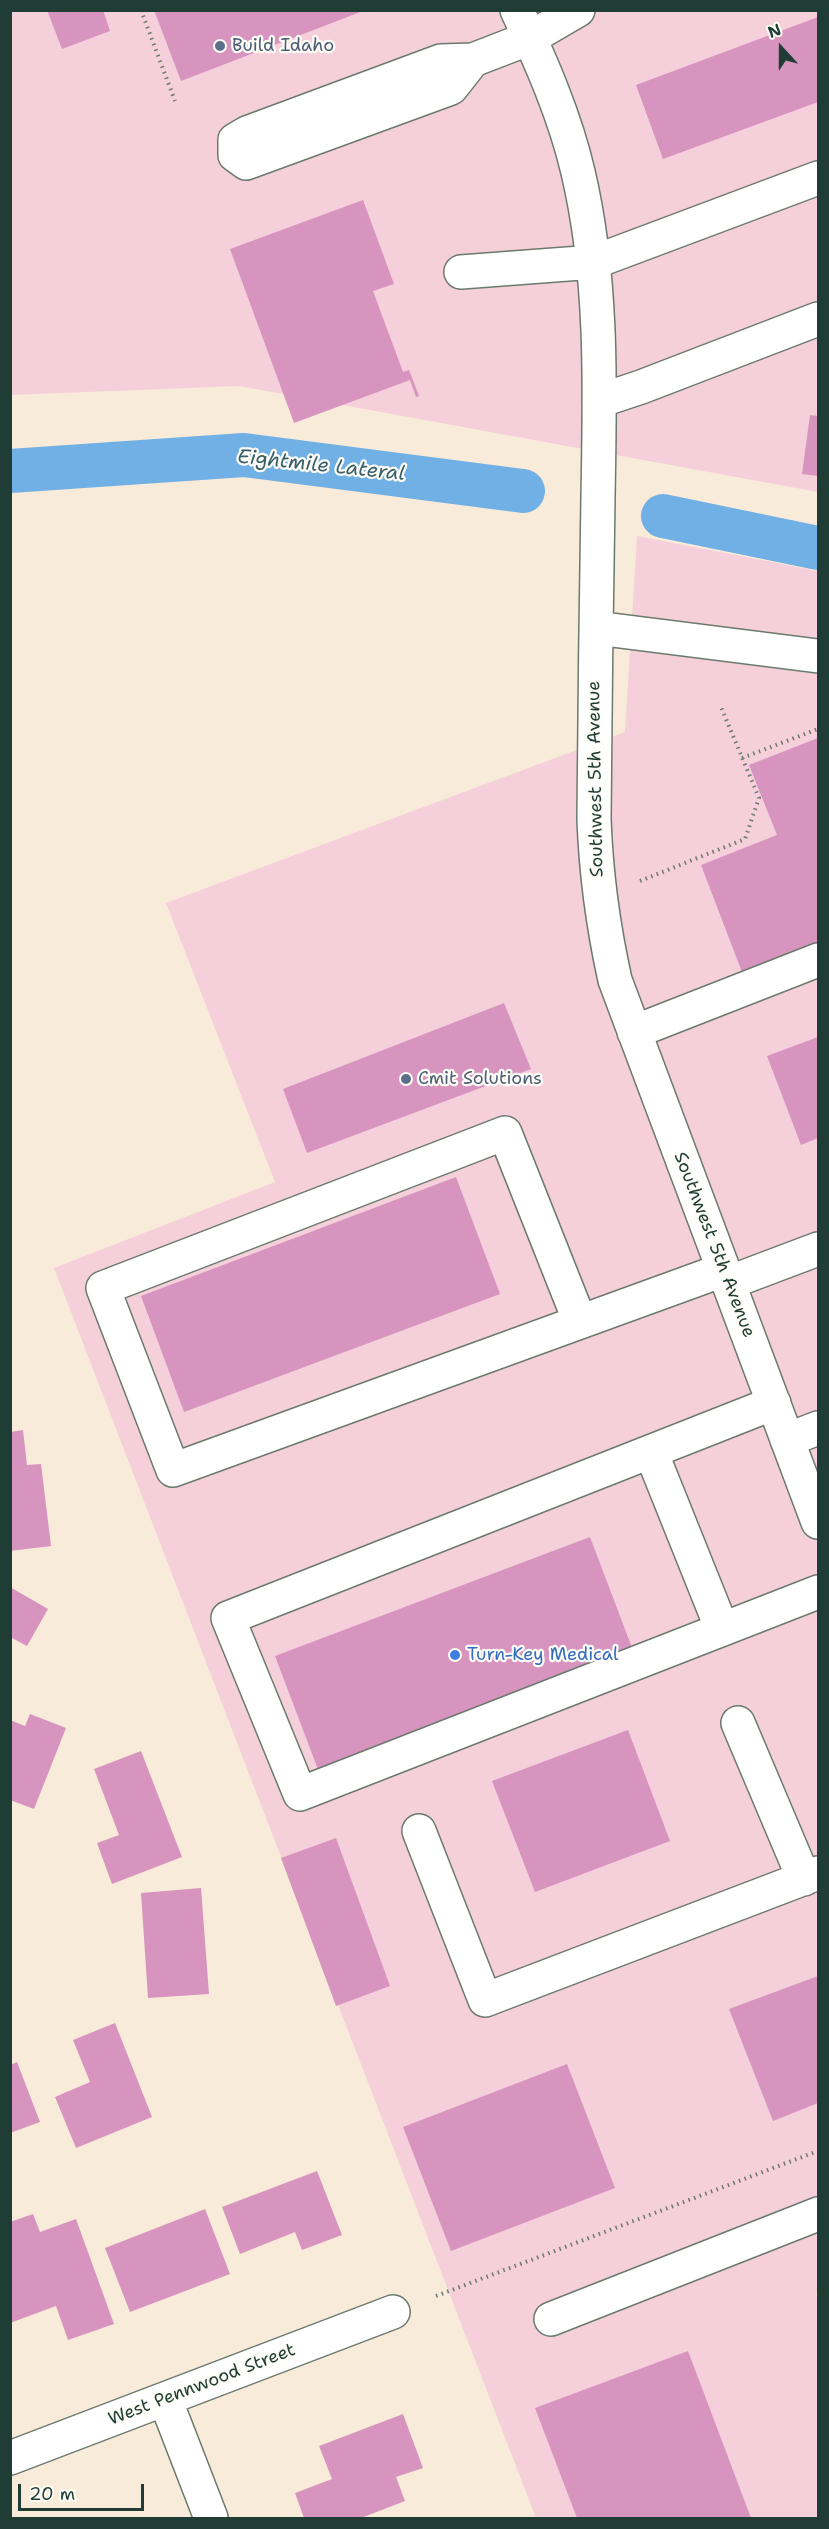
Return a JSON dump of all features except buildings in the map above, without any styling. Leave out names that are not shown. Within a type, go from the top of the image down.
[{"type":"street","points":[[473,60],[441,62],[247,133],[236,140],[235,155],[246,163],[451,88],[473,60],[523,24],[578,10]]},
{"type":"street","name":"Southwest 5th Avenue","points":[[523,24],[560,109],[578,171],[594,262],[598,300],[594,819],[596,874],[603,927],[615,980],[819,1522]]},
{"type":"street","points":[[461,272],[594,262],[819,178]]},
{"type":"street","points":[[599,401],[819,319]]},
{"type":"street","points":[[596,628],[819,656]]},
{"type":"street","points":[[634,1032],[819,960]]},
{"type":"street","points":[[580,1322],[505,1133],[104,1288],[173,1470],[580,1322],[819,1249]]},
{"type":"street","points":[[774,1403],[228,1618],[300,1794],[819,1592]]},
{"type":"street","points":[[787,1440],[819,1428]]},
{"type":"street","points":[[651,1452],[722,1629]]},
{"type":"street","points":[[419,1831],[485,2000],[812,1876],[738,1722]]},
{"type":"street","points":[[551,2319],[819,2214]]},
{"type":"street","name":"West Pennwood Street","points":[[10,2458],[393,2312]]},
{"type":"street","points":[[165,2399],[211,2518]]},
{"type":"path","points":[[141,10],[175,101]]},
{"type":"path","points":[[640,881],[745,839],[759,798],[722,706]]},
{"type":"path","points":[[742,758],[819,729]]},
{"type":"path","points":[[436,2296],[819,2151]]},
{"type":"shaded area","points":[[10,11],[818,11],[818,492],[239,386],[11,395]]},
{"type":"shaded area","points":[[637,536],[818,571],[818,2293],[816,2294],[818,2300],[818,2518],[536,2518],[54,1268],[275,1182],[166,903],[625,732]]},
{"type":"waterway","name":"Eightmile Lateral","points":[[10,471],[244,455],[523,491]]},
{"type":"waterway","name":"Eightmile Lateral","points":[[663,516],[818,548]]},
{"type":"place","name":"Build Idaho","points":[[220,46]]},
{"type":"place","name":"Cmit Solutions","points":[[406,1079]]},
{"type":"place","name":"Turn-Key Medical","points":[[455,1655]]}]
